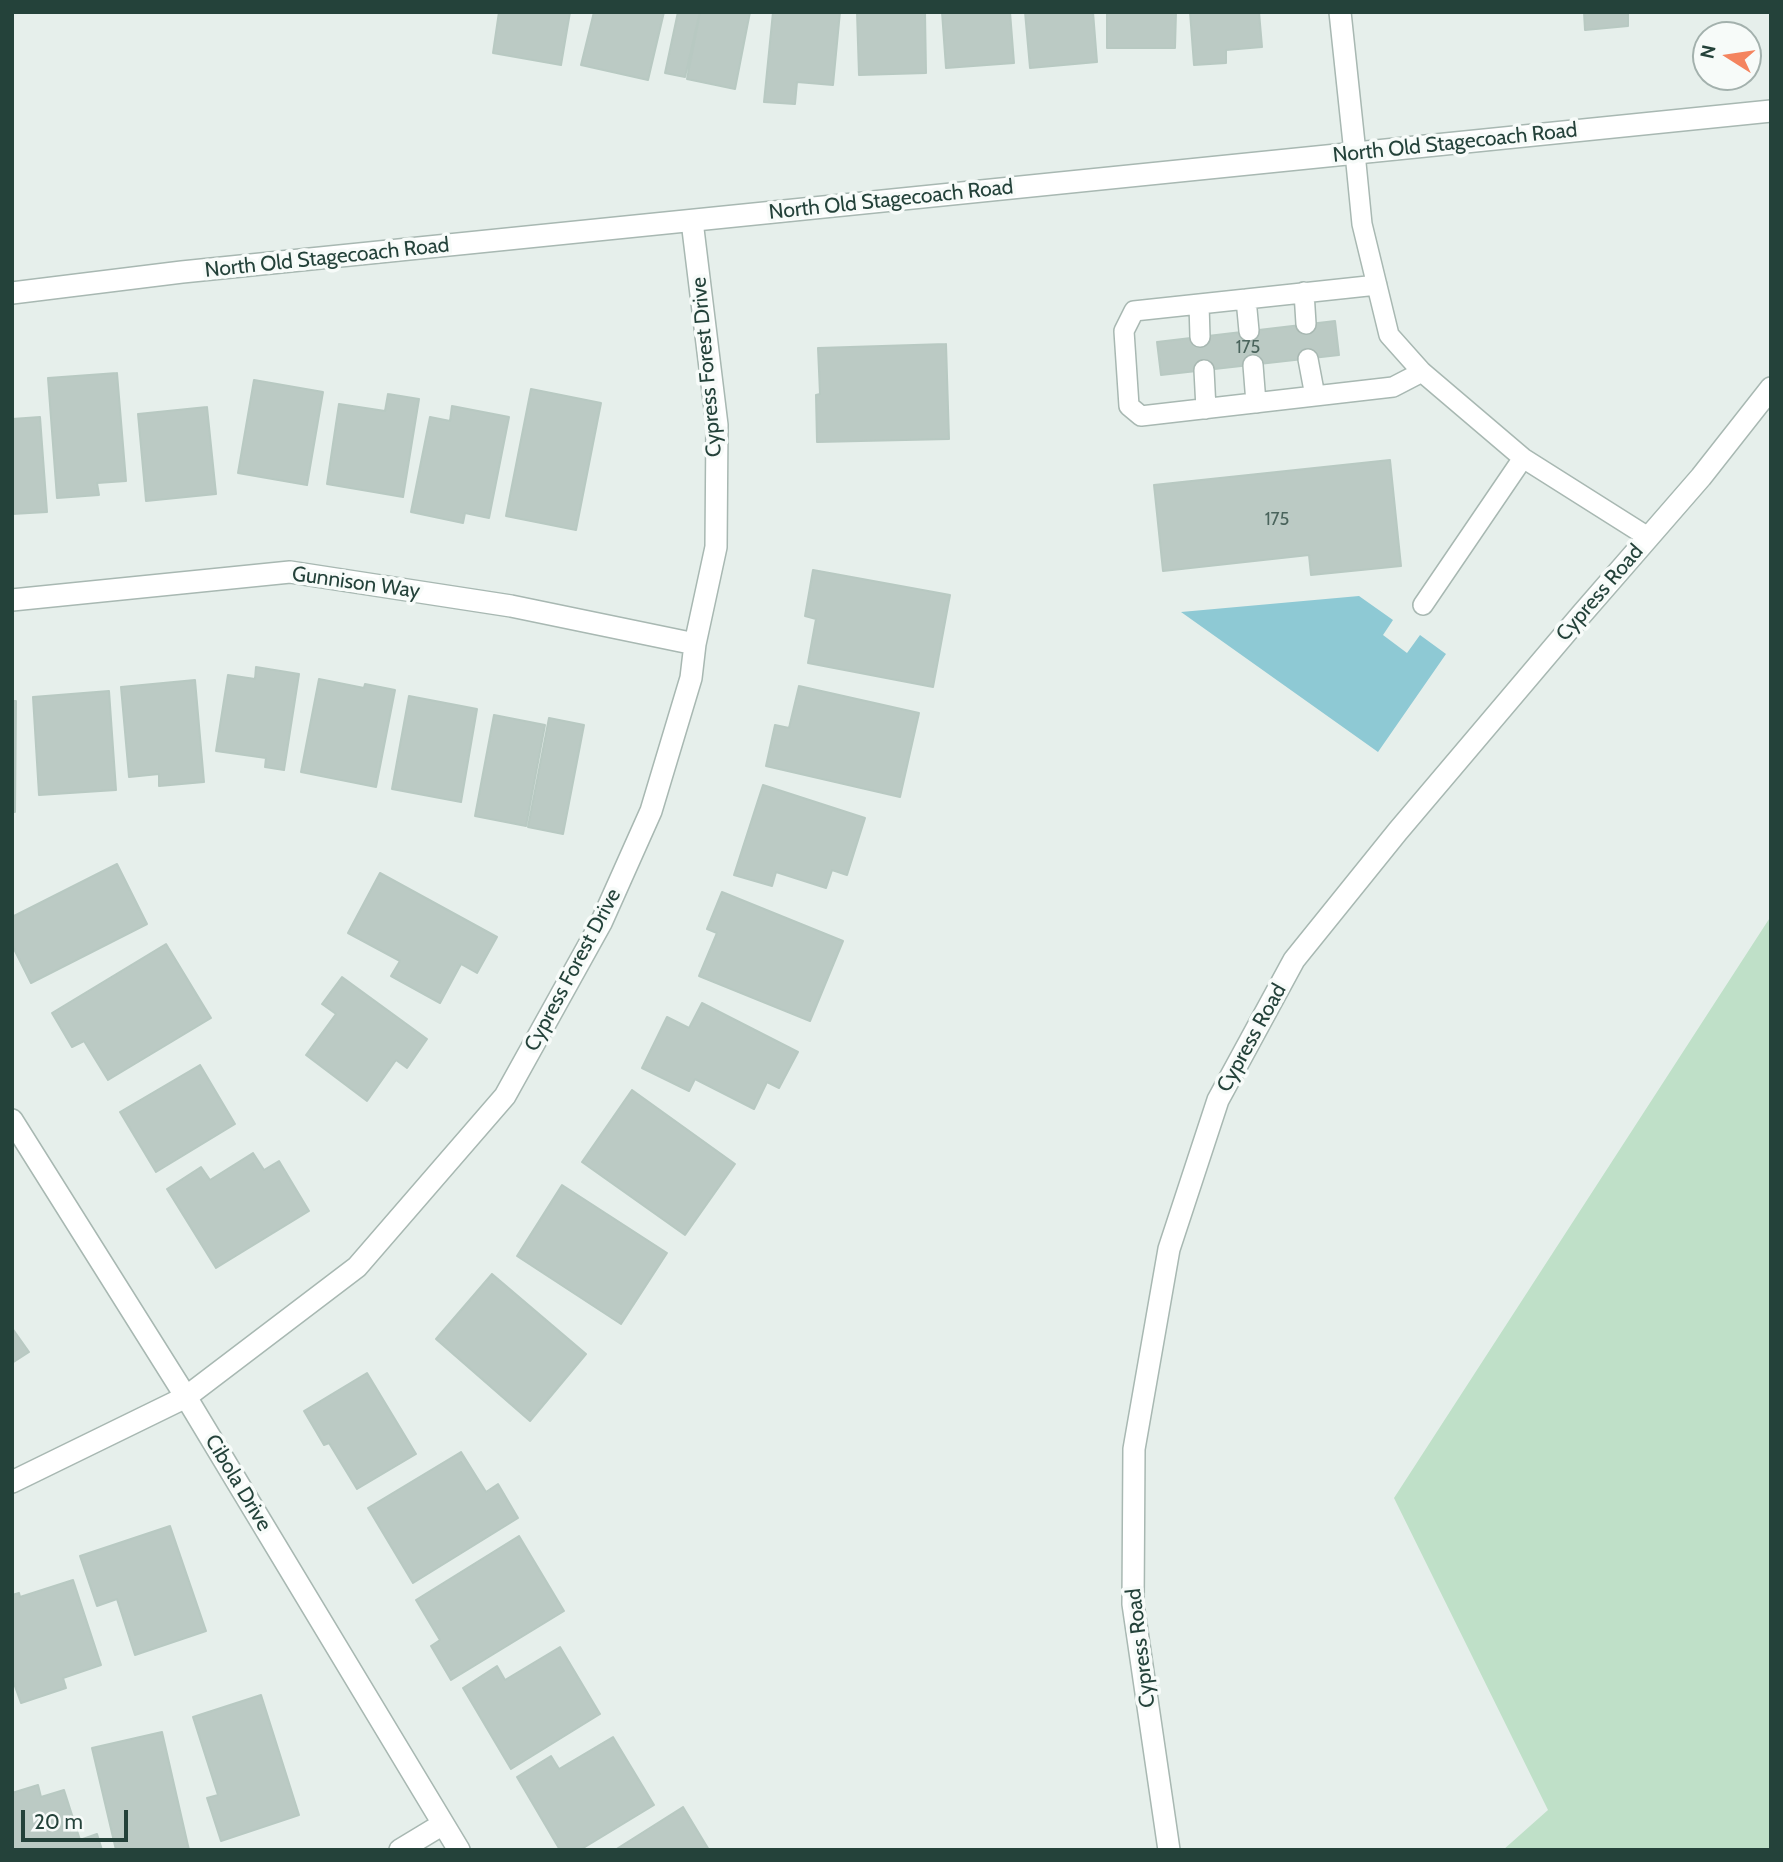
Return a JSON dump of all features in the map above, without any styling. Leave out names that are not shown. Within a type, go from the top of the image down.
[{"type":"street","points":[[1340,12],[1355,153]]},
{"type":"street","name":"North Old Stagecoach Road","points":[[12,293],[182,272],[1771,111]]},
{"type":"street","name":"Cypress Forest Drive","points":[[12,1482],[186,1396],[357,1267],[505,1096],[601,923],[651,811],[691,678],[695,644],[716,547],[717,425],[692,220]]},
{"type":"street","name":"Cypress Road","points":[[1168,1850],[1133,1604],[1134,1449],[1169,1249],[1218,1100],[1294,960],[1398,831],[1701,477],[1771,388]]},
{"type":"street","name":"Gunnison Way","points":[[12,600],[290,572],[511,606],[695,644]]},
{"type":"street","name":"Cibola Drive","points":[[12,1120],[186,1396],[459,1850]]},
{"type":"street","points":[[400,1850],[443,1824]]},
{"type":"lane","points":[[1355,153],[1362,224],[1389,335],[1422,372],[1523,458],[1648,537]]},
{"type":"lane","points":[[1377,285],[1134,311],[1124,331],[1129,406],[1141,416],[1206,409],[1393,387],[1422,372]]},
{"type":"lane","points":[[1304,292],[1306,324]]},
{"type":"lane","points":[[1246,299],[1249,331]]},
{"type":"lane","points":[[1199,304],[1200,337]]},
{"type":"lane","points":[[1308,359],[1315,396]]},
{"type":"lane","points":[[1253,365],[1256,402]]},
{"type":"lane","points":[[1203,370],[1206,409]]},
{"type":"lane","points":[[1423,605],[1523,458]]},
{"type":"green space","points":[[1771,916],[1771,1850],[1503,1850],[1548,1810],[1394,1498]]},
{"type":"water","points":[[1359,596],[1393,620],[1383,635],[1407,653],[1420,635],[1446,654],[1378,752],[1181,612]]},
{"type":"building","points":[[499,12],[570,12],[561,65],[493,53]]},
{"type":"building","points":[[594,12],[664,12],[648,80],[581,65]]},
{"type":"building","points":[[678,12],[700,12],[685,77],[665,73]]},
{"type":"building","points":[[700,12],[750,12],[735,89],[687,79]]},
{"type":"building","points":[[773,12],[840,12],[833,85],[797,82],[795,104],[764,102]]},
{"type":"building","points":[[857,12],[925,12],[926,73],[859,75]]},
{"type":"building","points":[[942,12],[1010,12],[1014,63],[946,68]]},
{"type":"building","points":[[1025,12],[1093,12],[1097,62],[1030,68]]},
{"type":"building","points":[[1107,12],[1176,12],[1175,48],[1107,48]]},
{"type":"building","points":[[1190,12],[1259,12],[1262,47],[1226,50],[1226,63],[1194,65]]},
{"type":"building","points":[[1584,12],[1642,12],[1628,13],[1628,26],[1585,30]]},
{"type":"building","points":[[1335,321],[1339,355],[1161,375],[1157,342]]},
{"type":"building","points":[[946,344],[949,439],[817,442],[816,395],[820,394],[818,348]]},
{"type":"building","points":[[117,373],[126,481],[97,483],[99,495],[57,498],[48,378]]},
{"type":"building","points":[[254,380],[323,392],[307,485],[238,473]]},
{"type":"building","points":[[531,389],[601,403],[576,530],[506,516]]},
{"type":"building","points":[[388,394],[419,399],[403,497],[327,484],[339,404],[385,411]]},
{"type":"building","points":[[452,406],[509,417],[489,518],[465,513],[463,523],[411,512],[430,417],[450,421]]},
{"type":"building","points":[[207,407],[216,494],[146,501],[138,414]]},
{"type":"building","points":[[40,417],[47,512],[12,514],[12,419]]},
{"type":"building","points":[[1390,460],[1401,566],[1311,575],[1309,555],[1163,571],[1154,485]]},
{"type":"building","points":[[813,570],[950,595],[933,687],[808,663],[816,619],[805,616]]},
{"type":"building","points":[[256,667],[299,674],[284,770],[265,767],[266,758],[216,751],[228,675],[255,679]]},
{"type":"building","points":[[319,679],[364,688],[365,684],[395,690],[376,787],[301,772]]},
{"type":"building","points":[[195,680],[204,782],[159,786],[159,774],[129,777],[121,687]]},
{"type":"building","points":[[799,686],[919,713],[900,797],[766,766],[775,725],[789,728]]},
{"type":"building","points":[[109,691],[116,790],[39,795],[33,697]]},
{"type":"building","points":[[409,696],[477,709],[461,802],[392,789]]},
{"type":"building","points":[[12,701],[16,701],[15,812],[12,812]]},
{"type":"building","points":[[494,715],[545,725],[526,826],[475,816]]},
{"type":"building","points":[[549,718],[584,725],[563,834],[528,827]]},
{"type":"building","points":[[763,785],[865,818],[847,875],[832,870],[826,888],[776,872],[772,886],[734,875]]},
{"type":"building","points":[[117,864],[147,924],[31,983],[12,945],[12,917]]},
{"type":"building","points":[[380,873],[497,937],[477,973],[461,964],[440,1003],[391,976],[400,961],[348,933]]},
{"type":"building","points":[[722,892],[843,941],[810,1021],[699,976],[717,933],[707,929]]},
{"type":"building","points":[[166,944],[211,1018],[108,1080],[84,1041],[72,1047],[52,1013]]},
{"type":"building","points":[[342,977],[427,1039],[407,1068],[396,1060],[367,1101],[306,1055],[336,1014],[322,1004]]},
{"type":"building","points":[[702,1003],[798,1052],[779,1088],[767,1082],[754,1109],[695,1079],[689,1091],[642,1068],[667,1017],[689,1028]]},
{"type":"building","points":[[200,1065],[235,1124],[156,1172],[120,1112]]},
{"type":"building","points":[[632,1090],[735,1164],[685,1235],[582,1162]]},
{"type":"building","points":[[253,1153],[264,1170],[279,1161],[309,1211],[216,1268],[167,1189],[201,1167],[210,1180]]},
{"type":"building","points":[[562,1185],[667,1253],[621,1324],[517,1256]]},
{"type":"building","points":[[492,1274],[586,1354],[530,1421],[436,1339]]},
{"type":"building","points":[[12,1328],[29,1352],[12,1363]]},
{"type":"building","points":[[367,1373],[416,1454],[357,1489],[329,1443],[324,1445],[304,1411]]},
{"type":"building","points":[[461,1452],[486,1492],[498,1484],[518,1518],[413,1583],[368,1508]]},
{"type":"building","points":[[170,1526],[206,1631],[135,1655],[117,1599],[97,1606],[80,1556]]},
{"type":"building","points":[[519,1536],[564,1611],[451,1680],[431,1646],[440,1640],[416,1600]]},
{"type":"building","points":[[73,1580],[101,1665],[63,1678],[66,1688],[21,1703],[12,1678],[12,1595],[19,1593],[20,1597]]},
{"type":"building","points":[[560,1647],[600,1714],[511,1769],[463,1688],[497,1666],[505,1680]]},
{"type":"building","points":[[261,1695],[299,1815],[221,1841],[207,1798],[218,1795],[193,1717]]},
{"type":"building","points":[[162,1732],[189,1850],[116,1850],[92,1748]]},
{"type":"building","points":[[613,1737],[654,1805],[580,1850],[560,1850],[517,1777],[551,1756],[559,1769]]},
{"type":"building","points":[[38,1785],[41,1797],[64,1790],[80,1840],[97,1834],[102,1850],[12,1850],[12,1793]]},
{"type":"building","points":[[683,1807],[709,1850],[615,1850]]}]
